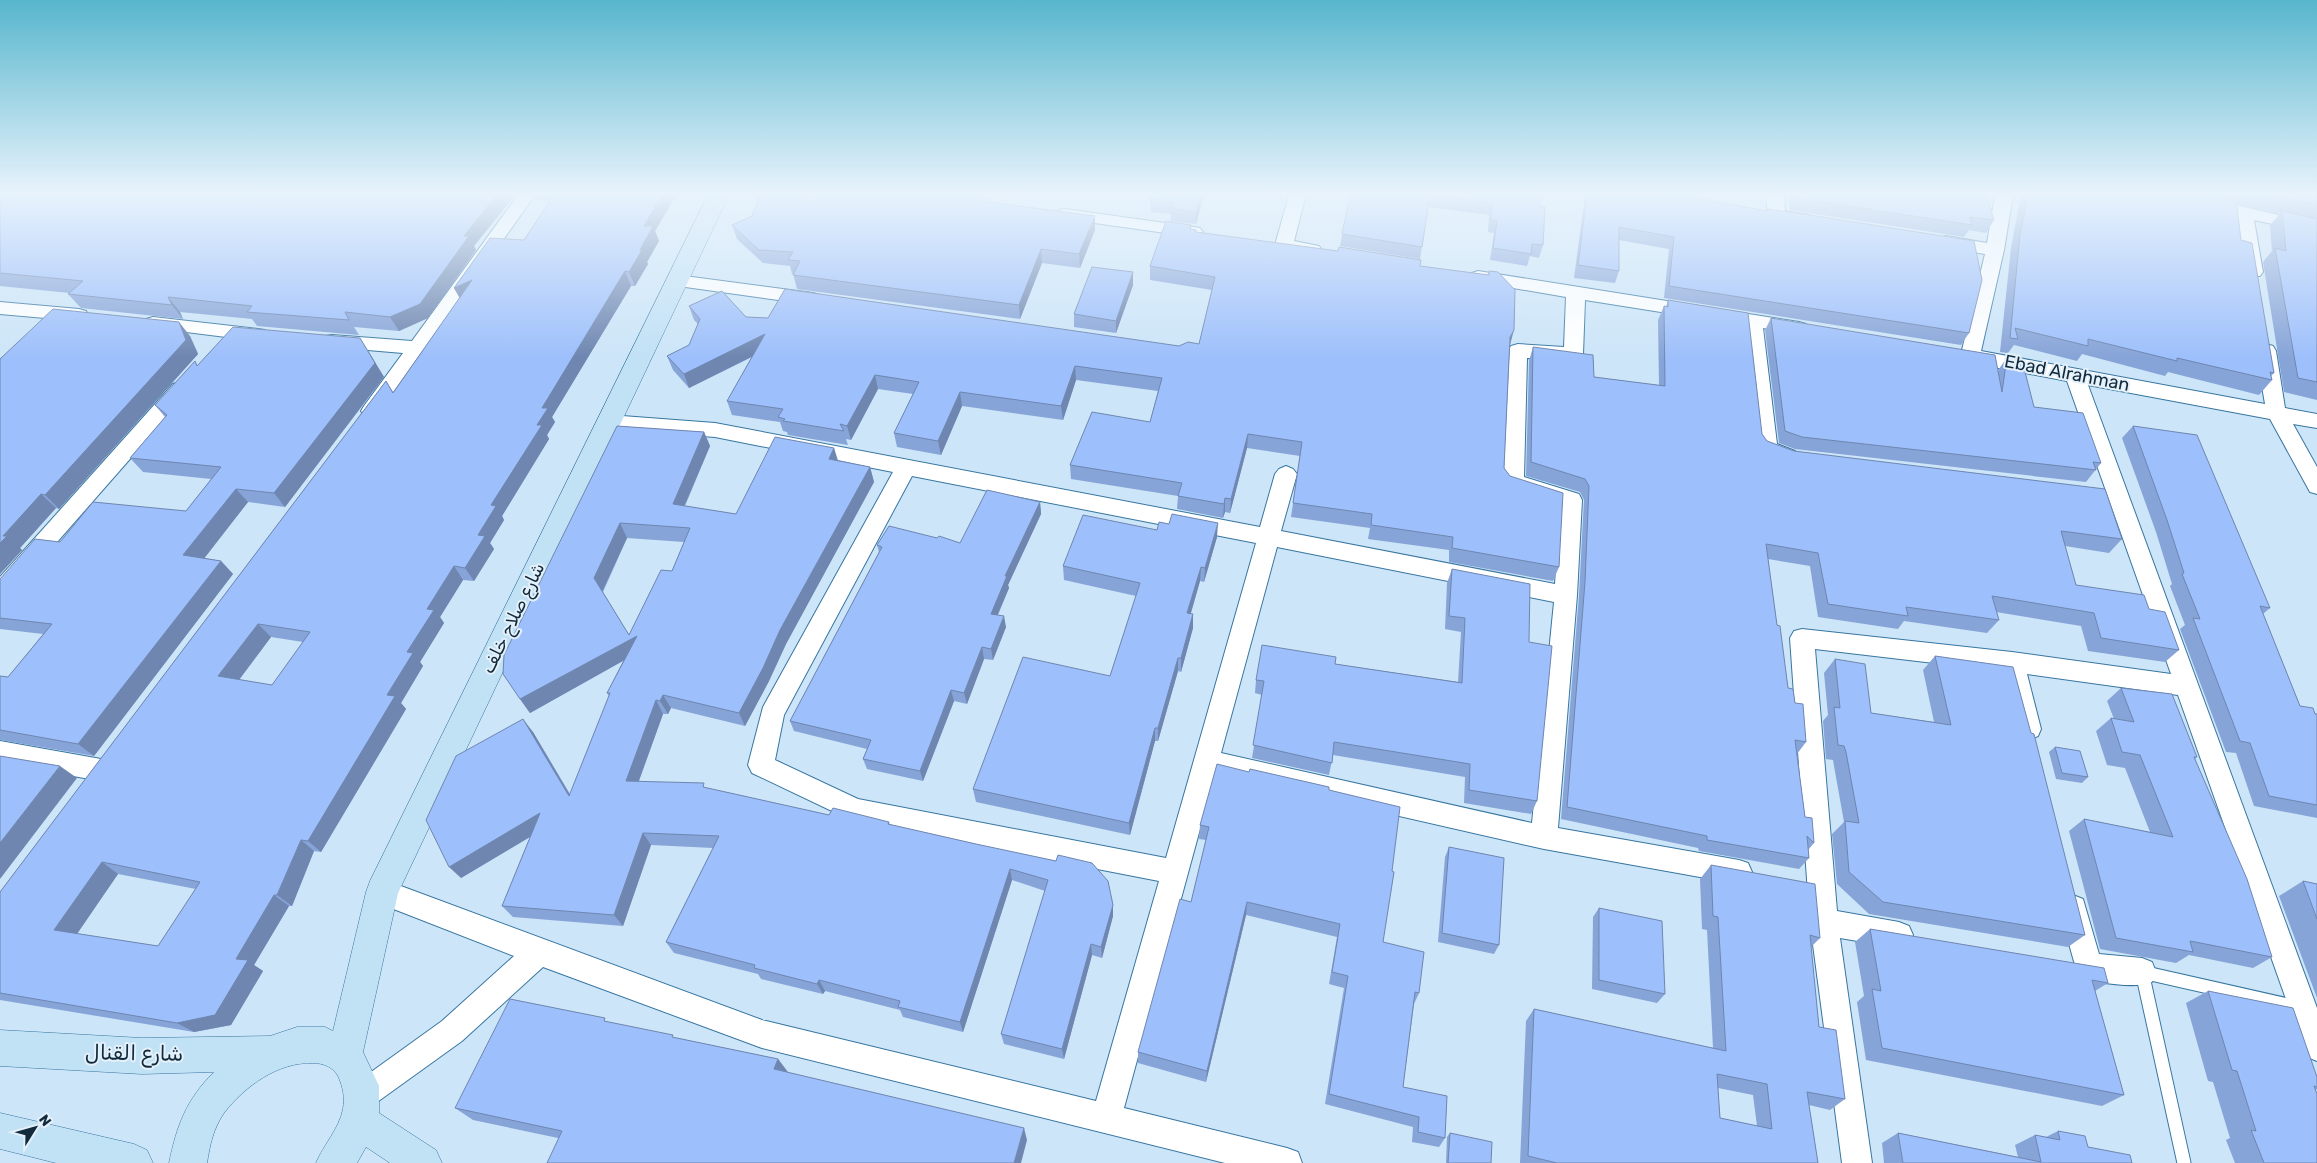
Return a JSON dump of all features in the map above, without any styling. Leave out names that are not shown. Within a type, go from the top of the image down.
[{"type":"main road","name":"شارع صلاح خلف","points":[[345,1055],[382,892],[692,249]]},
{"type":"main road","points":[[188,1163],[188,1151],[197,1121],[215,1093],[240,1070],[269,1053],[297,1044],[324,1045],[345,1055],[359,1073],[361,1108],[347,1148],[335,1163]]},
{"type":"main road","name":"شارع القنال","points":[[0,1048],[142,1056],[269,1053]]},
{"type":"main road","points":[[361,1108],[423,1163]]},
{"type":"main road","points":[[0,1131],[134,1163]]},
{"type":"street","points":[[361,424],[419,348],[489,249]]},
{"type":"street","points":[[1310,249],[1332,253]]},
{"type":"street","points":[[1990,249],[1995,250]]},
{"type":"street","points":[[2250,249],[2256,288]]},
{"type":"street","name":"Ebad Alrahman","points":[[1995,250],[1961,354],[2317,421]]},
{"type":"street","points":[[1458,274],[1752,319],[1818,331]]},
{"type":"street","points":[[677,281],[832,301]]},
{"type":"street","points":[[1544,837],[1566,595],[1571,500],[1513,482],[1518,350],[1573,354],[1576,292]]},
{"type":"street","points":[[0,308],[102,318]]},
{"type":"street","points":[[42,333],[62,313]]},
{"type":"street","points":[[1752,319],[1767,448],[1793,458],[1810,460]]},
{"type":"street","points":[[132,321],[224,340],[280,336]]},
{"type":"street","points":[[2264,336],[2276,412],[2317,486]]},
{"type":"street","points":[[310,339],[419,348]]},
{"type":"street","points":[[2075,375],[2109,495],[2186,686],[2317,1047]]},
{"type":"street","points":[[0,592],[191,377]]},
{"type":"street","points":[[609,422],[715,430],[1566,595]]},
{"type":"street","points":[[907,466],[772,714],[761,765],[856,810],[1175,872]]},
{"type":"street","points":[[1106,1119],[1286,474]]},
{"type":"street","points":[[1857,1163],[1824,922],[1810,885],[1802,638],[2012,662],[2186,686]]},
{"type":"street","points":[[2012,662],[2034,748]]},
{"type":"street","points":[[0,752],[107,762],[83,794]]},
{"type":"street","points":[[1206,761],[1544,837],[1763,876]]},
{"type":"street","points":[[2067,881],[2088,966]]},
{"type":"street","points":[[382,892],[762,1034],[1287,1163]]},
{"type":"street","points":[[1824,922],[1921,938]]},
{"type":"street","points":[[361,1108],[452,1031],[539,952]]},
{"type":"street","points":[[2058,962],[2142,972]]},
{"type":"lane","points":[[2184,1163],[2142,972],[2303,1009]]},
{"type":"building","points":[[0,249],[459,249],[420,304],[390,317],[345,312],[349,320],[247,312],[252,306],[168,297],[172,305],[68,294],[83,281],[0,273]]},
{"type":"building","points":[[482,249],[642,250],[629,272],[625,271],[542,408],[548,408],[537,425],[542,425],[491,505],[496,506],[478,535],[485,536],[465,568],[454,566],[427,609],[434,610],[407,652],[413,653],[387,695],[395,696],[308,841],[301,840],[277,895],[274,895],[236,959],[248,960],[215,1015],[177,1023],[0,993],[0,892],[386,381],[393,393],[472,280],[454,288]],"holes":[[[258,624],[310,632],[272,685],[218,676]],[[102,862],[200,882],[158,946],[54,930]]]},
{"type":"building","points":[[1041,249],[1019,305],[793,275],[800,261],[788,260],[793,252],[759,250]]},
{"type":"building","points":[[1043,249],[1081,249],[1079,254]]},
{"type":"building","points":[[1156,249],[1325,249],[1338,251],[1338,249],[1353,249],[1421,260],[1420,266],[1489,275],[1489,271],[1498,272],[1515,290],[1514,330],[1510,337],[1504,468],[1510,476],[1563,493],[1559,567],[1452,548],[1453,537],[1371,525],[1372,514],[1293,503],[1302,442],[1248,434],[1231,499],[1225,498],[1224,504],[1178,496],[1182,483],[1070,465],[1092,412],[1150,422],[1162,378],[1075,366],[1061,406],[960,392],[938,441],[894,433],[919,382],[875,375],[847,426],[840,424],[844,431],[783,421],[785,419],[778,417],[783,409],[727,401],[765,334],[684,374],[667,356],[689,345],[700,319],[689,306],[722,291],[746,317],[768,318],[785,289],[1179,346],[1188,342],[1199,344],[1215,277],[1150,266]]},
{"type":"building","points":[[1501,249],[1531,249],[1531,254]]},
{"type":"building","points":[[1580,249],[1619,249],[1619,271],[1578,265]]},
{"type":"building","points":[[1673,249],[1976,249],[1982,280],[1969,333],[1669,286]]},
{"type":"building","points":[[2019,249],[2253,249],[2274,373],[2270,372],[2272,380],[2177,358],[2177,361],[2088,339],[2088,346],[2015,328],[2018,339],[2010,338]]},
{"type":"building","points":[[2275,249],[2286,251],[2286,249],[2317,249],[2317,382],[2298,378]]},
{"type":"building","points":[[1092,267],[1133,272],[1116,321],[1074,314]]},
{"type":"building","points":[[1668,300],[1748,313],[1762,434],[1767,441],[1794,451],[2105,489],[2122,539],[2061,531],[2076,585],[2144,595],[2149,609],[2165,612],[2179,650],[2101,638],[2094,613],[1992,596],[1999,620],[1906,607],[1908,616],[1828,604],[1818,553],[1766,544],[1788,688],[1793,689],[1795,703],[1803,704],[1806,742],[1795,740],[1805,817],[1812,818],[1814,843],[1807,836],[1809,858],[1707,840],[1707,836],[1567,807],[1585,582],[1589,486],[1585,479],[1531,462],[1533,347],[1593,355],[1594,377],[1665,386],[1664,306],[1668,307]]},
{"type":"building","points":[[53,309],[179,322],[186,340],[45,495],[41,494],[3,536],[7,536],[0,543],[0,359]]},
{"type":"building","points":[[1771,318],[1995,355],[2002,392],[2007,357],[2022,360],[2034,407],[2083,413],[2101,463],[2093,462],[2096,470],[1802,437],[1785,431]]},
{"type":"building","points":[[233,327],[360,338],[375,363],[274,493],[236,489],[183,555],[221,561],[78,744],[0,730],[0,676],[8,677],[52,624],[0,618],[0,579],[35,539],[60,542],[93,502],[186,511],[221,467],[130,458],[167,415],[155,405],[195,361],[197,366]]},
{"type":"building","points":[[617,426],[704,432],[673,504],[736,514],[775,437],[834,448],[829,459],[870,467],[780,630],[763,668],[739,713],[663,695],[660,701],[656,700],[626,781],[704,783],[703,787],[829,815],[833,808],[889,822],[888,824],[1056,861],[1058,855],[1092,863],[1108,881],[1113,905],[1101,947],[1091,944],[1062,1049],[1001,1034],[1048,880],[1010,869],[960,1022],[898,1007],[900,1001],[819,980],[817,984],[754,968],[755,965],[666,942],[719,836],[643,833],[614,915],[502,906],[540,813],[449,867],[426,820],[456,756],[523,719],[569,796],[610,693],[607,693],[637,636],[520,699],[503,674],[504,655]],"holes":[[[620,523],[690,528],[672,571],[661,570],[629,635],[594,578]]]},
{"type":"building","points":[[2133,426],[2197,435],[2270,608],[2260,606],[2300,706],[2313,708],[2315,714],[2317,714],[2317,805],[2269,796],[2250,743],[2240,741],[2193,618],[2200,619],[2182,574],[2184,573],[2167,520]]},
{"type":"building","points":[[987,490],[1040,502],[1005,576],[1007,576],[991,614],[1004,616],[991,649],[982,647],[964,693],[951,690],[920,771],[863,759],[871,740],[790,721],[882,547],[877,545],[889,526],[937,538],[939,536],[960,543]]},
{"type":"building","points":[[1172,514],[1218,523],[1205,568],[1201,567],[1187,613],[1193,614],[1181,658],[1178,658],[1158,728],[1155,728],[1129,823],[973,789],[1023,657],[1110,676],[1140,583],[1063,566],[1083,515],[1157,530],[1159,522],[1169,524]]},
{"type":"building","points":[[1452,569],[1530,584],[1529,642],[1552,646],[1537,801],[1469,790],[1470,764],[1334,742],[1332,763],[1253,745],[1264,681],[1256,680],[1262,645],[1336,657],[1335,664],[1462,683],[1465,618],[1449,616]]},
{"type":"building","points":[[1935,656],[2013,667],[2031,733],[2034,734],[2085,935],[1883,902],[1849,872],[1845,821],[1859,823],[1846,752],[1844,746],[1838,745],[1834,707],[1840,708],[1835,659],[1865,664],[1871,713],[1951,725]]},
{"type":"building","points":[[2121,688],[2172,694],[2197,757],[2194,757],[2247,879],[2272,957],[2190,941],[2193,952],[2116,938],[2084,819],[2173,837],[2140,755],[2122,752],[2111,718],[2134,722]]},
{"type":"building","points":[[2055,747],[2080,751],[2088,777],[2062,773]]},
{"type":"building","points":[[0,756],[60,766],[0,843]]},
{"type":"building","points":[[1217,764],[1249,772],[1250,769],[1329,787],[1329,790],[1400,807],[1392,871],[1394,872],[1383,942],[1424,952],[1419,993],[1415,992],[1403,1087],[1447,1096],[1445,1138],[1418,1132],[1419,1117],[1329,1094],[1348,976],[1332,972],[1340,924],[1247,902],[1207,1071],[1138,1052],[1180,899],[1191,902],[1209,827],[1200,825]]},
{"type":"building","points":[[1449,847],[1504,858],[1499,945],[1442,933]]},
{"type":"building","points":[[1711,865],[1815,884],[1820,938],[1810,935],[1819,1027],[1836,1030],[1845,1099],[1807,1092],[1818,1163],[1557,1163],[1528,1156],[1534,1009],[1726,1051],[1718,917],[1713,916]],"holes":[[[1717,1074],[1767,1084],[1772,1129],[1720,1118]]]},
{"type":"building","points":[[2303,881],[2317,884],[2317,919]]},
{"type":"building","points":[[1599,908],[1662,921],[1665,994],[1599,980]]},
{"type":"building","points":[[1870,929],[2104,968],[2108,983],[2092,980],[2124,1095],[1882,1048],[1872,989],[1881,991]]},
{"type":"building","points":[[2208,991],[2293,1008],[2317,1077],[2317,1087],[2314,1086],[2317,1094],[2317,1163],[2264,1163],[2251,1130],[2256,1131],[2237,1071],[2232,1070]]},
{"type":"building","points":[[510,999],[605,1018],[604,1021],[778,1059],[774,1069],[1024,1128],[1014,1163],[547,1163],[562,1131],[455,1108]]},
{"type":"building","points":[[2058,1131],[2085,1136],[2088,1147],[2130,1155],[2132,1163],[1903,1163],[1898,1133],[2041,1162],[2035,1135],[2060,1140]]},
{"type":"building","points":[[1450,1133],[1492,1142],[1491,1163],[1448,1163]]}]
